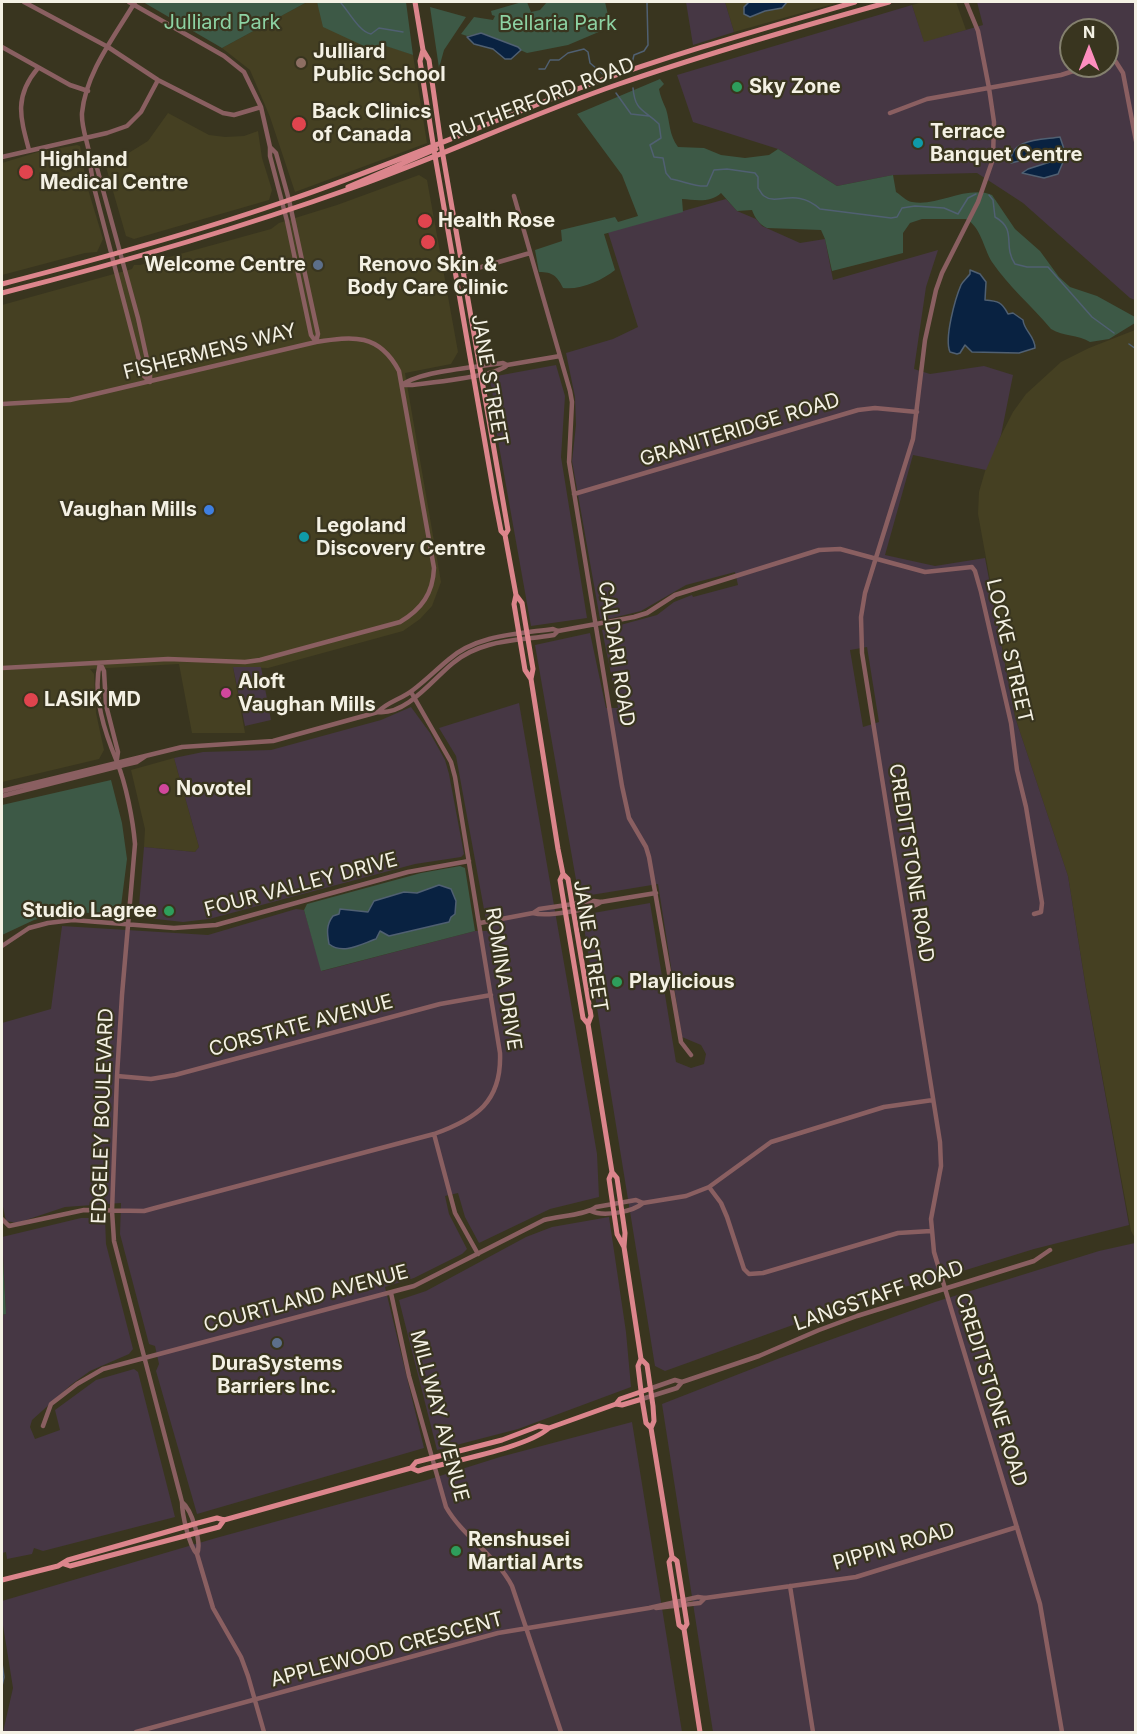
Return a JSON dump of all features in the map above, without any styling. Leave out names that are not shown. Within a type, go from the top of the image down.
[{"type":"main road","name":"JANE STREET","points":[[415,2],[423,50],[429,60],[441,144],[508,530],[505,535]]},
{"type":"main road","name":"RUTHERFORD ROAD","points":[[2,293],[122,261],[339,193],[434,151],[441,144],[569,92],[639,68],[855,2]]},
{"type":"main road","name":"RUTHERFORD ROAD","points":[[2,284],[182,236],[434,151],[443,152],[619,84],[889,2]]},
{"type":"main road","name":"JANE STREET","points":[[423,50],[420,61],[434,151],[501,531],[505,535],[516,595],[514,604],[525,670],[531,679]]},
{"type":"main road","name":"JANE STREET","points":[[516,595],[522,603],[533,669],[531,679],[563,874],[568,879],[591,1016],[588,1024],[612,1172],[617,1178],[626,1233],[624,1247],[641,1359],[638,1366],[642,1399],[646,1423],[651,1428]]},
{"type":"main road","name":"JANE STREET","points":[[563,874],[560,880],[583,1018],[588,1024]]},
{"type":"main road","name":"JANE STREET","points":[[612,1172],[609,1179],[617,1234],[624,1247]]},
{"type":"main road","name":"JANE STREET","points":[[641,1359],[647,1365],[654,1421],[651,1428],[672,1557],[669,1562],[679,1625],[684,1629]]},
{"type":"main road","name":"LANGSTAFF ROAD","points":[[616,1404],[620,1399],[650,1389]]},
{"type":"main road","name":"LANGSTAFF ROAD","points":[[411,1468],[418,1471],[505,1448],[542,1435],[549,1428],[616,1404],[622,1405],[642,1399]]},
{"type":"main road","name":"LANGSTAFF ROAD","points":[[3,1581],[194,1524],[217,1518],[224,1520],[411,1468],[416,1462],[502,1440],[539,1426],[549,1428]]},
{"type":"main road","name":"LANGSTAFF ROAD","points":[[64,1564],[70,1566],[219,1527],[224,1520]]},
{"type":"main road","name":"JANE STREET","points":[[672,1557],[677,1560],[687,1624],[684,1629],[700,1732]]},
{"type":"street","points":[[24,2],[108,47],[158,80],[223,113],[234,115],[261,107]]},
{"type":"street","points":[[150,382],[143,375],[89,170],[90,159],[82,114],[91,79],[133,2],[239,66],[252,86],[261,107],[311,335],[316,342]]},
{"type":"street","name":"CREDITSTONE ROAD","points":[[968,2],[978,31],[989,88],[994,122],[992,165],[978,202],[942,273],[936,290],[925,340],[917,412],[910,448],[865,593],[861,617],[862,653],[941,1158],[931,1231],[944,1289],[1040,1604],[1062,1732]]},
{"type":"street","points":[[2,47],[70,86],[88,91]]},
{"type":"street","points":[[1119,67],[1123,73],[1136,141]]},
{"type":"street","points":[[29,150],[20,113],[21,100],[30,78],[38,68]]},
{"type":"street","points":[[890,113],[927,99],[1059,75]]},
{"type":"street","points":[[2,157],[127,126],[141,112],[158,80]]},
{"type":"street","points":[[270,147],[276,153],[290,200],[318,334],[316,342]]},
{"type":"street","points":[[90,159],[97,168],[120,252],[150,373],[150,382]]},
{"type":"street","name":"CALDARI ROAD","points":[[514,196],[572,402],[569,462],[622,786],[629,818],[646,847],[681,1042],[691,1055]]},
{"type":"street","points":[[464,272],[530,253]]},
{"type":"street","name":"FISHERMENS WAY","points":[[2,404],[70,400],[316,342],[347,337],[371,342],[389,356],[399,371],[434,567],[428,596],[413,615],[387,626],[260,660],[245,662],[168,659],[100,663]]},
{"type":"street","points":[[402,385],[410,379],[560,356]]},
{"type":"street","points":[[402,385],[410,386],[482,374],[504,369],[507,365]]},
{"type":"street","name":"GRANITERIDGE ROAD","points":[[574,494],[858,410],[875,408],[917,412]]},
{"type":"street","name":"LOCKE STREET","points":[[520,637],[554,635],[558,631],[647,613],[675,595],[819,550],[840,549],[925,572],[969,567],[975,572],[1011,723],[1017,770],[1026,807],[1042,903],[1041,911],[1034,914]]},
{"type":"street","points":[[378,712],[383,706],[411,692],[448,659],[465,648],[490,639],[520,637]]},
{"type":"street","points":[[2,796],[182,747],[273,741],[378,712],[386,713],[414,699],[453,662],[467,653],[489,644],[520,637]]},
{"type":"street","points":[[2,668],[100,663]]},
{"type":"street","name":"EDGELEY BOULEVARD","points":[[100,663],[104,671],[106,705],[134,828],[135,844],[117,1076],[112,1211],[117,1254],[193,1550],[197,1554],[213,1608],[241,1657],[264,1732]]},
{"type":"street","name":"ROMINA DRIVE","points":[[112,1211],[144,1211],[434,1134],[467,1121],[486,1105],[501,1064],[455,777],[451,762],[411,692]]},
{"type":"street","points":[[2,790],[118,764]]},
{"type":"street","name":"FOUR VALLEY DRIVE","points":[[2,946],[29,928],[73,920],[174,928],[216,925],[408,872],[469,861]]},
{"type":"street","points":[[480,923],[533,913],[539,909],[595,907],[602,902],[656,893]]},
{"type":"street","name":"CORSTATE AVENUE","points":[[117,1076],[151,1079],[175,1075],[440,1004],[491,995]]},
{"type":"street","points":[[643,1203],[686,1196],[709,1187],[771,1142],[884,1107],[933,1100]]},
{"type":"street","points":[[434,1134],[455,1213],[478,1254]]},
{"type":"street","points":[[709,1187],[724,1210],[744,1269],[749,1274],[763,1273],[898,1233],[931,1231]]},
{"type":"street","name":"COURTLAND AVENUE","points":[[42,1426],[51,1404],[76,1384],[103,1370],[414,1286],[544,1220],[636,1200],[643,1203],[638,1208],[622,1211],[597,1214],[591,1211]]},
{"type":"street","points":[[2,1220],[9,1226],[84,1210],[112,1211]]},
{"type":"street","name":"LANGSTAFF ROAD","points":[[642,1399],[677,1388],[682,1382],[759,1356],[856,1316],[1034,1261],[1050,1250]]},
{"type":"street","name":"MILLWAY AVENUE","points":[[391,1293],[409,1376],[450,1514],[458,1526],[509,1580],[561,1732]]},
{"type":"street","name":"LANGSTAFF ROAD","points":[[650,1389],[675,1380],[682,1382]]},
{"type":"street","name":"EDGELEY BOULEVARD","points":[[182,1502],[189,1507],[194,1524],[200,1547],[197,1554]]},
{"type":"street","name":"PIPPIN ROAD","points":[[676,1604],[700,1603],[705,1598],[856,1577],[1017,1527]]},
{"type":"street","points":[[790,1586],[813,1732]]},
{"type":"street","name":"APPLEWOOD CRESCENT","points":[[136,1732],[481,1638],[676,1604]]},
{"type":"shaded area","points":[[307,2],[317,2],[318,6],[386,45],[413,55],[427,143],[295,192],[270,117],[250,70],[222,48]]},
{"type":"shaded area","points":[[686,2],[725,2],[734,32],[693,45]]},
{"type":"shaded area","points":[[725,2],[840,2],[734,32]]},
{"type":"shaded area","points":[[923,2],[956,2],[966,30],[924,43],[912,5]]},
{"type":"shaded area","points":[[977,2],[1135,2],[1135,300],[1023,203],[977,173],[893,175],[837,186],[778,149],[693,122],[677,75],[912,5],[924,42],[983,25]]},
{"type":"shaded area","points":[[168,113],[209,135],[244,136],[258,131],[262,158],[272,190],[269,200],[134,239],[126,236],[104,160],[127,154],[148,141]]},
{"type":"shaded area","points":[[80,146],[87,186],[103,239],[97,252],[85,253],[2,275],[2,163],[38,152]]},
{"type":"shaded area","points":[[419,175],[427,180],[458,352],[451,364],[405,373],[441,582],[432,606],[420,619],[403,631],[268,668],[233,667],[245,733],[192,733],[179,664],[90,669],[94,674],[96,713],[104,750],[99,759],[2,782],[2,305],[132,269],[134,265],[271,229],[279,223]]},
{"type":"shaded area","points":[[726,199],[737,211],[756,219],[762,226],[800,243],[825,239],[833,280],[938,250],[926,287],[914,369],[930,374],[984,366],[1013,375],[1001,435],[986,470],[913,455],[885,555],[935,566],[985,558],[1015,717],[1068,876],[1129,1225],[1034,1249],[879,1294],[665,1371],[655,1366],[582,915],[650,903],[676,1062],[691,1068],[704,1064],[706,1054],[701,1045],[682,1037],[658,884],[579,897],[535,645],[590,633],[606,708],[618,708],[602,630],[657,615],[674,602],[692,595],[693,597],[738,585],[735,572],[686,585],[641,611],[600,619],[572,461],[576,425],[575,397],[566,353],[613,339],[638,327],[608,232]],"holes":[[[867,647],[879,722],[863,727],[850,650]]]},
{"type":"shaded area","points":[[1135,330],[1135,1238],[1131,1231],[1086,988],[1068,876],[1015,717],[978,514],[979,492],[988,461],[1013,412],[1026,394],[1061,362]]},
{"type":"shaded area","points":[[556,365],[565,396],[561,457],[587,618],[531,626],[489,379]]},
{"type":"shaded area","points":[[233,667],[261,667],[271,720],[245,726]]},
{"type":"shaded area","points":[[519,703],[597,1154],[599,1197],[550,1209],[479,1243],[465,1217],[458,1193],[445,1196],[449,1214],[467,1249],[462,1254],[414,1278],[385,1287],[424,1448],[197,1514],[156,1371],[159,1364],[155,1346],[149,1344],[120,1234],[121,1203],[65,1207],[17,1223],[6,1221],[2,1202],[2,1023],[51,1009],[62,926],[208,935],[296,909],[304,910],[322,971],[475,931],[488,931],[456,756],[439,728]]},
{"type":"shaded area","points":[[411,707],[430,733],[445,760],[464,854],[461,857],[415,864],[209,919],[183,922],[138,917],[144,847],[195,852],[199,847],[174,758],[203,752],[271,750],[381,720]]},
{"type":"shaded area","points":[[174,758],[199,847],[195,852],[144,847],[145,829],[131,770]]},
{"type":"shaded area","points":[[609,1217],[626,1332],[631,1387],[518,1429],[437,1450],[399,1300],[426,1291],[526,1237],[552,1227]]},
{"type":"shaded area","points":[[81,1218],[105,1218],[106,1244],[133,1349],[129,1354],[90,1371],[72,1384],[32,1420],[30,1427],[35,1439],[60,1430],[55,1410],[96,1380],[134,1369],[138,1372],[175,1517],[43,1551],[34,1548],[32,1554],[7,1559],[6,1552],[2,1553],[2,1315],[6,1314],[2,1237]]},
{"type":"shaded area","points":[[1135,1243],[1135,1732],[713,1732],[662,1404],[935,1302],[1099,1251]]},
{"type":"shaded area","points":[[632,1422],[682,1732],[3,1732],[13,1688],[2,1619],[2,1601],[216,1538],[427,1480],[500,1457]]},
{"type":"green space","name":"Julliard Park","points":[[143,2],[307,2],[222,48]]},
{"type":"green space","points":[[317,2],[406,2],[413,55],[386,46],[379,53],[323,27]]},
{"type":"green space","name":"Bellaria Park","points":[[527,2],[531,12],[540,10],[547,2],[605,2],[608,15],[601,31],[568,45],[527,53],[481,33],[467,36],[461,34],[474,17],[493,20],[495,16],[491,11]]},
{"type":"green space","name":"Bellaria Park","points":[[430,7],[466,17],[444,50],[439,68]]},
{"type":"green space","points":[[660,79],[664,84],[659,89],[660,94],[673,138],[678,147],[704,148],[721,155],[745,158],[769,155],[778,149],[837,186],[893,175],[896,192],[912,202],[932,202],[972,193],[992,195],[1015,229],[1040,251],[1059,277],[1070,287],[1097,296],[1135,317],[1135,323],[1109,339],[1090,342],[1051,329],[998,271],[975,227],[966,219],[922,219],[910,223],[903,233],[903,253],[832,271],[821,230],[767,228],[754,216],[752,210],[737,211],[721,193],[708,200],[682,199],[683,212],[604,234],[615,270],[590,284],[577,288],[563,288],[554,276],[539,272],[535,250],[562,241],[561,230],[615,217],[618,222],[638,216],[622,175],[577,114]]},
{"type":"green space","points":[[111,780],[122,823],[127,859],[120,914],[64,912],[34,920],[2,935],[2,805]]},
{"type":"green space","points":[[460,866],[465,868],[475,931],[321,971],[304,910],[307,904],[421,873]]},
{"type":"green space","points":[[2,1243],[6,1314],[2,1315]]},
{"type":"water","points":[[749,2],[787,2],[782,8],[750,17],[744,14],[744,7]]},
{"type":"water","points":[[481,33],[521,50],[511,59],[505,59],[493,49],[474,44],[467,37]]},
{"type":"water","points":[[1060,137],[1066,155],[1058,174],[1044,178],[1022,173],[1050,162],[1051,157],[1048,154],[1011,163],[1015,149],[1021,145],[1036,140]]},
{"type":"water","points":[[970,270],[980,274],[986,282],[985,300],[999,303],[1008,314],[1013,313],[1023,320],[1035,348],[1019,353],[972,352],[965,345],[960,353],[950,352],[948,338],[953,309],[961,285],[970,274]]},
{"type":"water","points":[[439,885],[451,889],[456,901],[455,914],[449,922],[389,936],[380,931],[376,939],[352,948],[340,949],[329,944],[328,926],[333,916],[339,914],[340,909],[368,912],[374,901],[404,892],[417,893]]},
{"type":"waterway","points":[[340,2],[358,25],[371,34],[379,28],[403,32]]},
{"type":"waterway","points":[[631,67],[634,55],[644,51],[648,45],[647,2]]},
{"type":"waterway","points":[[539,69],[545,69],[550,60],[559,60],[568,53],[584,49],[588,52],[590,63],[604,75]]},
{"type":"waterway","points":[[633,88],[638,106],[659,124],[661,138],[650,145],[654,157],[663,158],[666,173],[671,179],[707,186],[714,170],[727,169],[755,173],[758,177],[758,188],[769,199],[803,199],[820,209],[891,218],[897,217],[902,208],[915,206],[944,208],[958,214],[968,198],[976,194]]},
{"type":"waterway","points":[[616,93],[631,114],[649,116]]},
{"type":"waterway","points":[[989,195],[993,200],[995,217],[1006,227],[1011,257],[1015,264],[1027,267],[1048,267],[1092,317],[1114,333]]},
{"type":"waterway","points":[[1129,344],[1136,349]]},
{"type":"waterway","points":[[2,1663],[4,1677],[2,1686]]},
{"type":"place","name":"Julliard Public School","points":[[301,63]]},
{"type":"place","name":"Sky Zone","points":[[737,87]]},
{"type":"place","name":"Back Clinics of Canada","points":[[299,124]]},
{"type":"place","name":"Terrace Banquet Centre","points":[[918,143]]},
{"type":"place","name":"Highland Medical Centre","points":[[26,172]]},
{"type":"place","name":"Health Rose","points":[[425,221]]},
{"type":"place","name":"Renovo Skin & Body Care Clinic","points":[[428,242]]},
{"type":"place","name":"Welcome Centre","points":[[318,265]]},
{"type":"place","name":"Vaughan Mills","points":[[209,510]]},
{"type":"place","name":"Legoland Discovery Centre","points":[[304,537]]},
{"type":"place","name":"Aloft Vaughan Mills","points":[[226,693]]},
{"type":"place","name":"LASIK MD","points":[[31,700]]},
{"type":"place","name":"Novotel","points":[[164,789]]},
{"type":"place","name":"Studio Lagree","points":[[169,911]]},
{"type":"place","name":"Playlicious","points":[[617,982]]},
{"type":"place","name":"DuraSystems Barriers Inc.","points":[[277,1343]]},
{"type":"place","name":"Renshusei Martial Arts","points":[[456,1551]]}]
